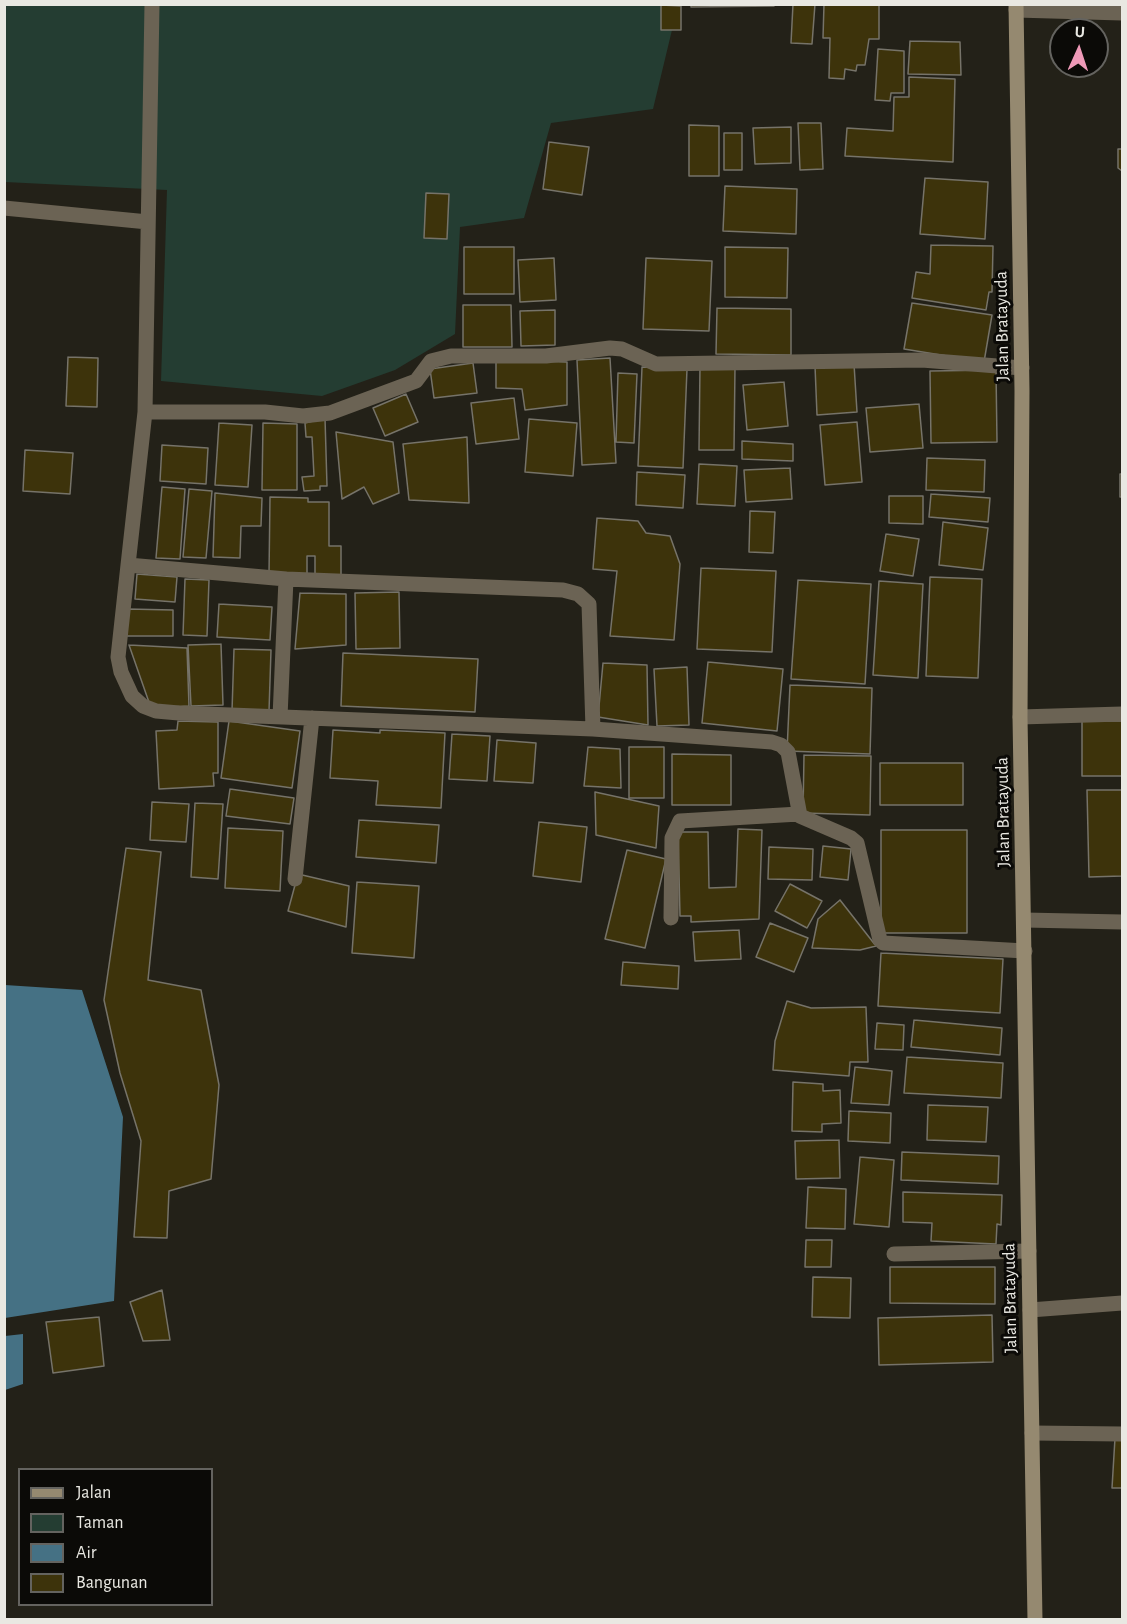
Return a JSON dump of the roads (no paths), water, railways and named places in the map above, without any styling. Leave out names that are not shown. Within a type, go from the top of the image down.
[{"type":"street","points":[[152,4],[145,412],[118,657],[121,672],[132,696],[143,706],[156,711],[593,729],[772,742],[781,745],[788,752],[799,814]]},
{"type":"street","points":[[1016,7],[1122,14]]},
{"type":"street","name":"Jalan Bratayuda","points":[[1016,7],[1022,368],[1020,717],[1035,1620]]},
{"type":"street","points":[[4,208],[148,222]]},
{"type":"street","points":[[145,412],[265,412],[303,416],[330,413],[381,396],[416,381],[431,361],[451,356],[546,356],[610,348],[621,349],[656,364],[922,360],[1022,368]]},
{"type":"street","points":[[128,564],[286,579],[563,590],[579,594],[589,604],[593,729]]},
{"type":"street","points":[[280,717],[286,579]]},
{"type":"street","points":[[1020,717],[1122,714]]},
{"type":"street","points":[[295,879],[312,718]]},
{"type":"street","points":[[671,918],[672,838],[680,821],[799,814],[857,843],[880,940],[883,943],[1025,951]]},
{"type":"street","points":[[1024,920],[1122,922]]},
{"type":"street","points":[[894,1254],[1029,1251]]},
{"type":"street","points":[[1030,1310],[1122,1304]]},
{"type":"street","points":[[1032,1433],[1122,1434]]},
{"type":"water","points":[[5,985],[82,990],[123,1117],[114,1301],[5,1318]]},
{"type":"water","points":[[23,1334],[23,1384],[5,1390],[5,1336]]}]
